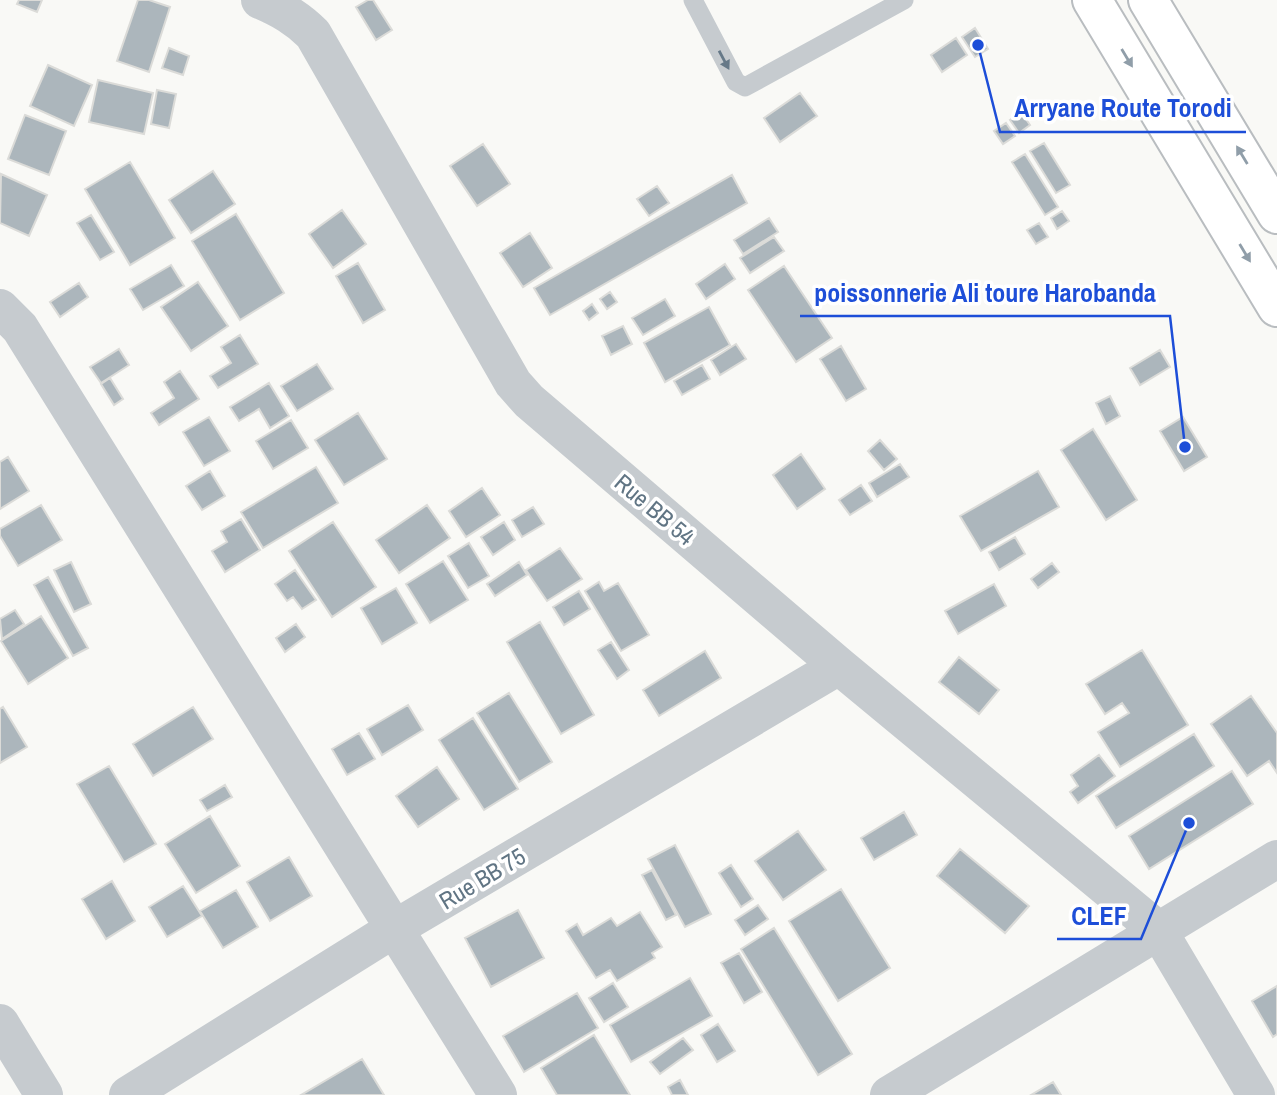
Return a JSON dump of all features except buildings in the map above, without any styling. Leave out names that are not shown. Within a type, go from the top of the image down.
[{"type":"highway","points":[[1092,0],[1277,307]]},
{"type":"highway","points":[[1147,0],[1277,214]]},
{"type":"street","name":"Rue BB 54","points":[[260,0],[285,11],[313,34],[513,383],[555,424],[839,666],[1158,930],[1256,1095]]},
{"type":"street","points":[[0,308],[20,328],[498,1095]]},
{"type":"street","name":"Rue BB 75","points":[[128,1095],[394,929],[839,666]]},
{"type":"street","points":[[889,1095],[1277,859]]},
{"type":"street","points":[[0,1023],[44,1095]]},
{"type":"lane","points":[[692,0],[736,82],[745,87],[904,0]]},
{"type":"place","name":"Arryane Route Torodi","points":[[978,45]]},
{"type":"place","name":"poissonnerie Ali toure Harobanda","points":[[1185,447]]},
{"type":"place","name":"CLEF","points":[[1189,823]]}]
